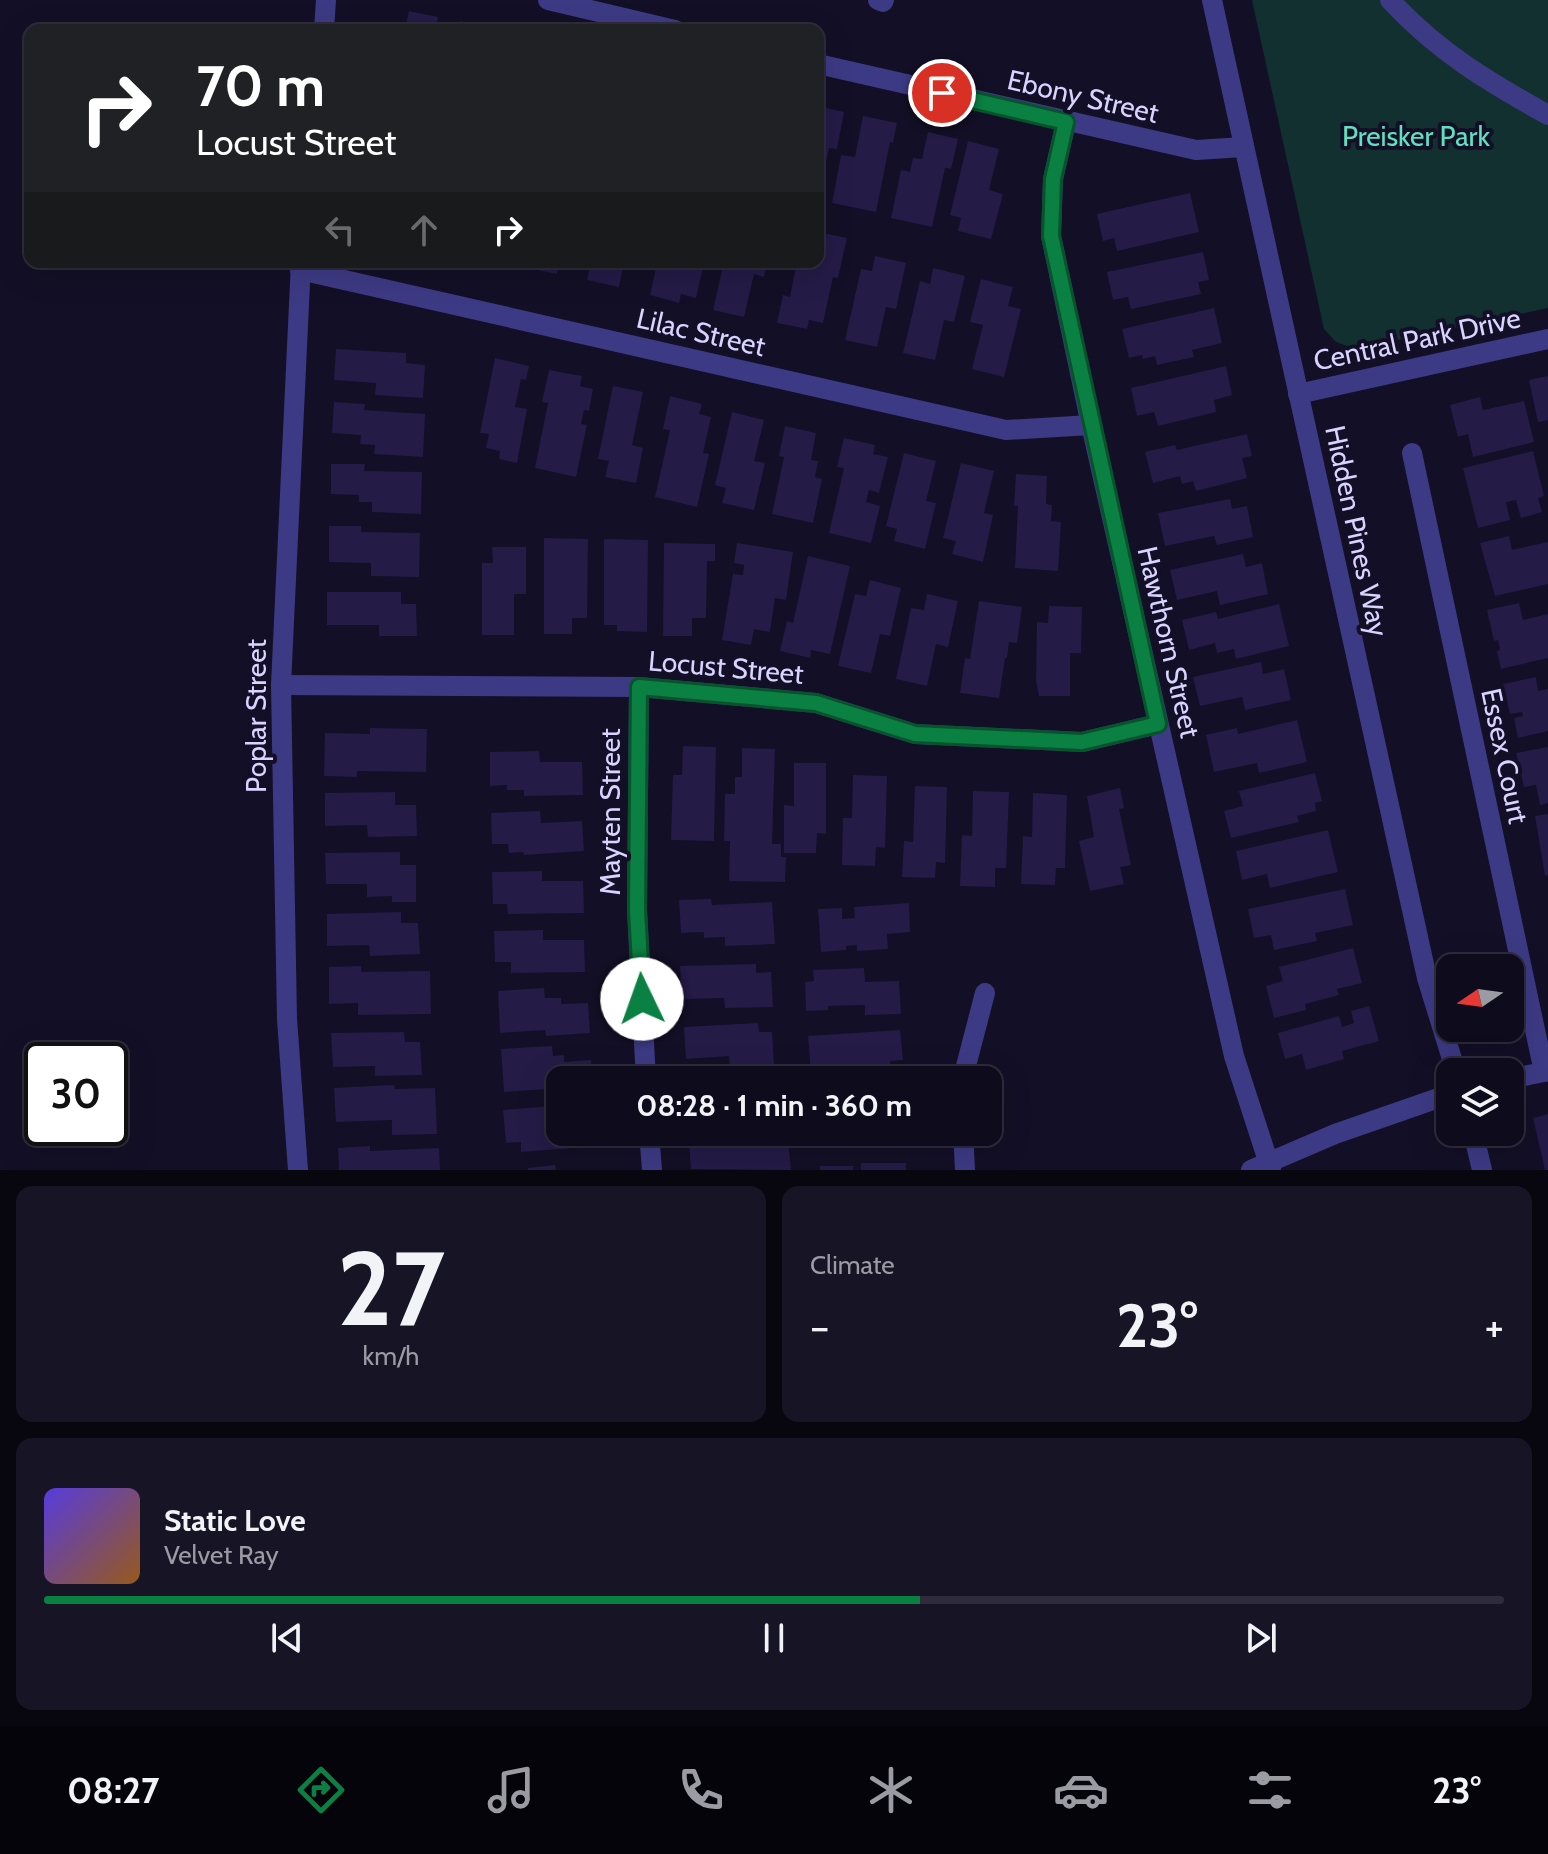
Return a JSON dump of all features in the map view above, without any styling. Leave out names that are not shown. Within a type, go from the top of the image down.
[{"type":"street","points":[[324,24],[326,0]]},
{"type":"street","points":[[548,0],[650,24]]},
{"type":"street","points":[[878,0],[884,0]]},
{"type":"street","name":"Hidden Pines Way","points":[[1212,0],[1427,978],[1452,1058]]},
{"type":"street","points":[[1390,0],[1417,30],[1475,74],[1548,115]]},
{"type":"street","name":"Ebony Street","points":[[824,65],[1196,150],[1244,147]]},
{"type":"street","name":"Hawthorn Street","points":[[1066,122],[1053,179],[1051,236],[1158,724],[1234,1056],[1264,1168]]},
{"type":"street","name":"Poplar Street","points":[[298,1170],[287,1019],[281,685],[301,268]]},
{"type":"street","name":"Lilac Street","points":[[310,268],[1006,430],[1091,425]]},
{"type":"street","name":"Central Park Drive","points":[[1298,394],[1548,339]]},
{"type":"street","name":"Essex Court","points":[[1412,453],[1546,1071]]},
{"type":"street","name":"Locust Street","points":[[281,685],[639,687],[816,703],[915,734],[1082,742],[1158,724]]},
{"type":"street","name":"Mayten Street","points":[[639,687],[637,910],[645,1066]]},
{"type":"street","points":[[966,1066],[985,993]]},
{"type":"street","points":[[1524,1076],[1546,1071]]},
{"type":"street","points":[[1264,1168],[1335,1134],[1436,1099]]},
{"type":"street","points":[[650,1146],[652,1170]]},
{"type":"street","points":[[964,1146],[965,1170]]},
{"type":"street","points":[[1476,1146],[1482,1170]]},
{"type":"green space","name":"Preisker Park","points":[[1252,0],[1548,0],[1548,308],[1356,349],[1336,342],[1324,329]]},
{"type":"building","points":[[409,11],[438,17],[436,24],[406,24]]},
{"type":"building","points":[[824,107],[844,112],[837,149],[829,148],[824,172]]},
{"type":"building","points":[[863,116],[897,123],[893,143],[890,142],[876,212],[832,203],[841,155],[855,157]]},
{"type":"building","points":[[928,132],[958,139],[951,169],[945,168],[932,227],[891,218],[901,170],[910,172],[913,158],[922,159]]},
{"type":"building","points":[[968,141],[999,149],[989,190],[1003,194],[991,239],[958,231],[961,218],[950,215]]},
{"type":"building","points":[[1190,193],[1199,232],[1117,251],[1114,238],[1103,241],[1097,214]]},
{"type":"building","points":[[824,233],[847,238],[838,278],[833,277],[823,323],[809,320],[807,329],[777,323],[783,295],[790,297],[796,268],[824,268]]},
{"type":"building","points":[[1203,252],[1209,280],[1198,282],[1201,294],[1131,309],[1128,297],[1113,300],[1107,272]]},
{"type":"building","points":[[875,256],[906,263],[896,309],[886,307],[877,347],[845,340],[861,269],[872,271]]},
{"type":"building","points":[[529,268],[558,268],[557,274]]},
{"type":"building","points":[[590,268],[623,268],[619,287],[587,280]]},
{"type":"building","points":[[656,268],[703,268],[696,298],[681,294],[679,303],[650,295]]},
{"type":"building","points":[[723,268],[766,268],[764,277],[754,274],[744,317],[713,310]]},
{"type":"building","points":[[933,268],[965,276],[954,322],[944,320],[935,360],[903,353],[920,281],[930,284]]},
{"type":"building","points":[[981,279],[1013,287],[1008,306],[1021,309],[1004,377],[972,369],[983,325],[970,322]]},
{"type":"building","points":[[1214,308],[1222,343],[1192,350],[1194,357],[1157,365],[1155,356],[1129,358],[1122,329]]},
{"type":"building","points":[[336,349],[406,353],[406,363],[425,365],[423,398],[375,395],[376,383],[334,380]]},
{"type":"building","points":[[495,358],[529,366],[526,380],[521,379],[515,407],[527,409],[517,463],[499,459],[500,451],[486,448],[489,434],[480,433]]},
{"type":"building","points":[[1226,366],[1232,395],[1214,400],[1216,412],[1158,426],[1154,412],[1137,416],[1131,388]]},
{"type":"building","points":[[549,370],[582,376],[580,386],[593,389],[589,411],[584,410],[581,424],[587,425],[576,477],[535,468],[548,403],[542,402]]},
{"type":"building","points":[[1548,376],[1548,420],[1538,422],[1529,380]]},
{"type":"building","points":[[613,386],[643,392],[632,445],[643,448],[636,483],[605,477],[609,461],[598,459]]},
{"type":"building","points":[[670,396],[702,404],[699,414],[711,417],[703,453],[709,454],[697,507],[655,497],[670,430],[663,429]]},
{"type":"building","points":[[1480,397],[1483,410],[1524,401],[1534,442],[1473,457],[1468,434],[1458,437],[1450,405]]},
{"type":"building","points":[[334,402],[365,404],[364,410],[425,414],[423,457],[374,454],[375,445],[360,444],[361,435],[332,433]]},
{"type":"building","points":[[732,412],[764,420],[754,461],[765,463],[754,510],[722,503],[726,488],[715,485]]},
{"type":"building","points":[[785,426],[816,433],[811,460],[818,461],[815,477],[822,479],[813,523],[772,514],[784,457],[779,456]]},
{"type":"building","points":[[1247,434],[1252,456],[1242,458],[1247,478],[1196,491],[1193,481],[1182,484],[1180,476],[1153,483],[1145,452],[1175,445],[1177,450]]},
{"type":"building","points":[[844,438],[875,445],[873,454],[888,457],[879,493],[869,490],[866,502],[880,506],[871,543],[829,533],[844,468],[837,467]]},
{"type":"building","points":[[1533,451],[1544,496],[1538,498],[1542,512],[1521,518],[1516,500],[1506,502],[1510,520],[1478,528],[1463,468]]},
{"type":"building","points":[[904,453],[936,461],[926,501],[936,503],[925,549],[894,541],[897,529],[886,526]]},
{"type":"building","points":[[961,463],[994,471],[984,513],[993,515],[983,562],[952,554],[956,541],[943,538]]},
{"type":"building","points":[[331,464],[365,464],[364,471],[422,472],[421,514],[372,512],[372,502],[359,502],[359,495],[331,494]]},
{"type":"building","points":[[1016,474],[1047,476],[1046,504],[1052,505],[1051,521],[1061,522],[1058,571],[1015,568]]},
{"type":"building","points":[[1230,499],[1232,509],[1247,506],[1253,537],[1217,545],[1214,536],[1165,546],[1158,513]]},
{"type":"building","points":[[329,526],[361,526],[361,532],[420,533],[419,577],[371,576],[371,563],[329,562]]},
{"type":"building","points":[[1509,536],[1512,550],[1548,542],[1548,584],[1495,596],[1480,543]]},
{"type":"building","points":[[544,538],[588,539],[587,618],[572,618],[572,634],[544,634]]},
{"type":"building","points":[[604,539],[648,540],[647,632],[617,631],[617,625],[604,625]]},
{"type":"building","points":[[664,543],[715,544],[715,561],[707,561],[706,618],[692,618],[692,636],[663,636]]},
{"type":"building","points":[[737,543],[793,552],[786,600],[775,598],[770,632],[754,629],[751,645],[722,640],[733,574],[743,575],[744,565],[734,563]]},
{"type":"building","points":[[492,547],[526,547],[526,594],[514,594],[514,635],[482,635],[482,563],[493,563]]},
{"type":"building","points":[[1243,554],[1246,567],[1262,563],[1268,594],[1220,605],[1217,591],[1177,600],[1170,570]]},
{"type":"building","points":[[808,556],[850,566],[830,654],[811,650],[810,658],[780,651],[787,621],[793,623]]},
{"type":"building","points":[[870,580],[901,588],[890,636],[880,634],[871,673],[838,666],[855,594],[866,596]]},
{"type":"building","points":[[327,592],[401,592],[401,604],[416,604],[417,636],[379,636],[379,625],[327,625]]},
{"type":"building","points":[[927,594],[958,601],[948,647],[936,644],[927,686],[896,679],[911,608],[924,610]]},
{"type":"building","points":[[979,601],[1022,607],[1017,643],[1009,642],[999,698],[960,693],[965,658],[970,659]]},
{"type":"building","points":[[1519,603],[1523,620],[1548,614],[1548,658],[1501,669],[1498,640],[1494,641],[1487,610]]},
{"type":"building","points":[[1279,604],[1289,646],[1236,659],[1234,649],[1217,653],[1215,643],[1189,650],[1182,620],[1216,612],[1218,619]]},
{"type":"building","points":[[1049,606],[1082,607],[1081,653],[1070,653],[1070,696],[1039,696],[1036,681],[1037,622],[1048,623]]},
{"type":"building","points":[[1261,662],[1263,674],[1284,669],[1291,700],[1245,710],[1242,697],[1200,706],[1193,677]]},
{"type":"building","points":[[1536,677],[1538,691],[1548,689],[1548,731],[1518,738],[1514,718],[1523,716],[1522,712],[1510,714],[1503,684]]},
{"type":"building","points":[[1297,720],[1307,762],[1259,773],[1257,763],[1214,772],[1206,735],[1237,728],[1238,734]]},
{"type":"building","points":[[370,728],[427,729],[426,772],[357,771],[357,777],[324,776],[325,733],[370,734]]},
{"type":"building","points":[[683,746],[716,747],[714,841],[671,840],[673,775],[682,775]]},
{"type":"building","points":[[1548,747],[1548,803],[1540,805],[1536,785],[1524,787],[1516,753]]},
{"type":"building","points":[[742,748],[775,749],[772,844],[781,844],[781,857],[786,857],[785,882],[729,881],[730,841],[724,841],[725,794],[735,794],[735,777],[742,777]]},
{"type":"building","points":[[539,751],[540,762],[582,762],[583,795],[524,796],[524,790],[507,790],[507,785],[490,786],[490,752]]},
{"type":"building","points":[[794,763],[826,763],[826,834],[817,833],[816,853],[784,853],[784,805],[794,806]]},
{"type":"building","points":[[1315,773],[1322,801],[1315,803],[1316,811],[1297,816],[1299,822],[1231,838],[1224,811],[1243,806],[1239,791]]},
{"type":"building","points":[[853,775],[887,776],[885,848],[876,847],[875,866],[842,865],[843,818],[852,818]]},
{"type":"building","points":[[915,786],[947,787],[945,863],[936,862],[935,878],[902,877],[904,841],[913,842]]},
{"type":"building","points":[[1120,788],[1124,808],[1119,809],[1131,865],[1120,867],[1124,884],[1090,891],[1079,841],[1094,837],[1087,796]]},
{"type":"building","points":[[973,791],[1009,792],[1006,868],[995,868],[995,887],[960,886],[962,835],[972,836]]},
{"type":"building","points":[[395,792],[395,805],[416,805],[417,836],[368,837],[367,825],[325,826],[325,793]]},
{"type":"building","points":[[1033,793],[1067,795],[1065,868],[1056,868],[1055,885],[1021,884],[1023,836],[1032,837]]},
{"type":"building","points":[[540,811],[541,823],[582,821],[584,851],[524,855],[523,852],[509,853],[508,844],[492,844],[491,813]]},
{"type":"building","points":[[1548,814],[1548,875],[1545,876],[1535,816]]},
{"type":"building","points":[[1328,830],[1338,872],[1270,888],[1267,874],[1242,880],[1236,851]]},
{"type":"building","points":[[400,852],[400,865],[416,865],[416,902],[392,902],[392,896],[367,897],[367,884],[326,884],[325,853]]},
{"type":"building","points":[[542,871],[542,881],[583,881],[584,913],[508,914],[507,904],[493,904],[492,872]]},
{"type":"building","points":[[1345,889],[1353,925],[1315,933],[1317,941],[1274,950],[1271,935],[1254,938],[1248,909]]},
{"type":"building","points":[[711,899],[712,905],[772,902],[775,944],[725,946],[725,937],[704,938],[704,932],[681,933],[679,900]]},
{"type":"building","points":[[909,903],[910,932],[887,934],[888,949],[857,951],[857,945],[846,946],[846,950],[821,952],[818,909],[842,908],[842,919],[855,918],[854,907]]},
{"type":"building","points":[[401,912],[401,923],[418,923],[420,954],[370,956],[369,945],[327,946],[327,914]]},
{"type":"building","points":[[543,930],[543,940],[584,940],[585,972],[511,973],[511,962],[495,962],[494,931]]},
{"type":"building","points":[[1353,948],[1362,983],[1337,989],[1339,995],[1305,1004],[1306,1010],[1274,1018],[1266,986],[1283,981],[1279,967]]},
{"type":"building","points":[[756,964],[756,973],[771,972],[773,1007],[725,1008],[724,998],[682,999],[680,966]]},
{"type":"building","points":[[361,966],[361,972],[430,971],[431,1014],[358,1015],[358,1003],[329,1004],[329,967]]},
{"type":"building","points":[[864,968],[865,982],[899,981],[901,1014],[865,1015],[865,1005],[828,1006],[828,1010],[806,1011],[805,982],[814,981],[813,970]]},
{"type":"building","points":[[544,988],[545,998],[561,998],[561,1004],[588,1003],[590,1033],[546,1036],[545,1030],[500,1033],[498,991]]},
{"type":"building","points":[[1369,1006],[1379,1041],[1342,1051],[1344,1059],[1306,1070],[1302,1054],[1285,1059],[1278,1033],[1339,1016],[1342,1027],[1354,1023],[1351,1011]]},
{"type":"building","points":[[758,1023],[759,1032],[772,1032],[774,1065],[730,1066],[729,1056],[686,1059],[684,1027]]},
{"type":"building","points":[[900,1030],[903,1060],[890,1061],[890,1066],[810,1066],[808,1036]]},
{"type":"building","points":[[404,1032],[405,1042],[420,1042],[422,1075],[375,1076],[375,1066],[333,1067],[331,1033]]},
{"type":"building","points":[[552,1046],[553,1056],[564,1055],[564,1062],[591,1060],[591,1066],[546,1066],[546,1089],[504,1092],[501,1049]]},
{"type":"building","points":[[394,1085],[395,1089],[435,1088],[437,1134],[392,1135],[392,1120],[336,1122],[334,1088]]},
{"type":"building","points":[[546,1107],[546,1146],[598,1146],[521,1152],[521,1142],[506,1143],[503,1110]]},
{"type":"building","points":[[1548,1114],[1548,1170],[1545,1170],[1533,1118]]},
{"type":"building","points":[[370,1146],[370,1151],[439,1148],[440,1170],[339,1170],[338,1148]]},
{"type":"building","points":[[689,1146],[789,1146],[791,1170],[691,1169]]},
{"type":"building","points":[[861,1163],[906,1163],[906,1170],[861,1170]]},
{"type":"building","points":[[555,1165],[556,1170],[528,1170],[528,1168]]},
{"type":"building","points":[[820,1166],[853,1166],[853,1170],[820,1170]]},
{"type":"route","points":[[642,999],[637,910],[639,687],[816,703],[915,734],[1082,742],[1158,724],[1051,236],[1053,179],[1066,122],[942,93]]}]
